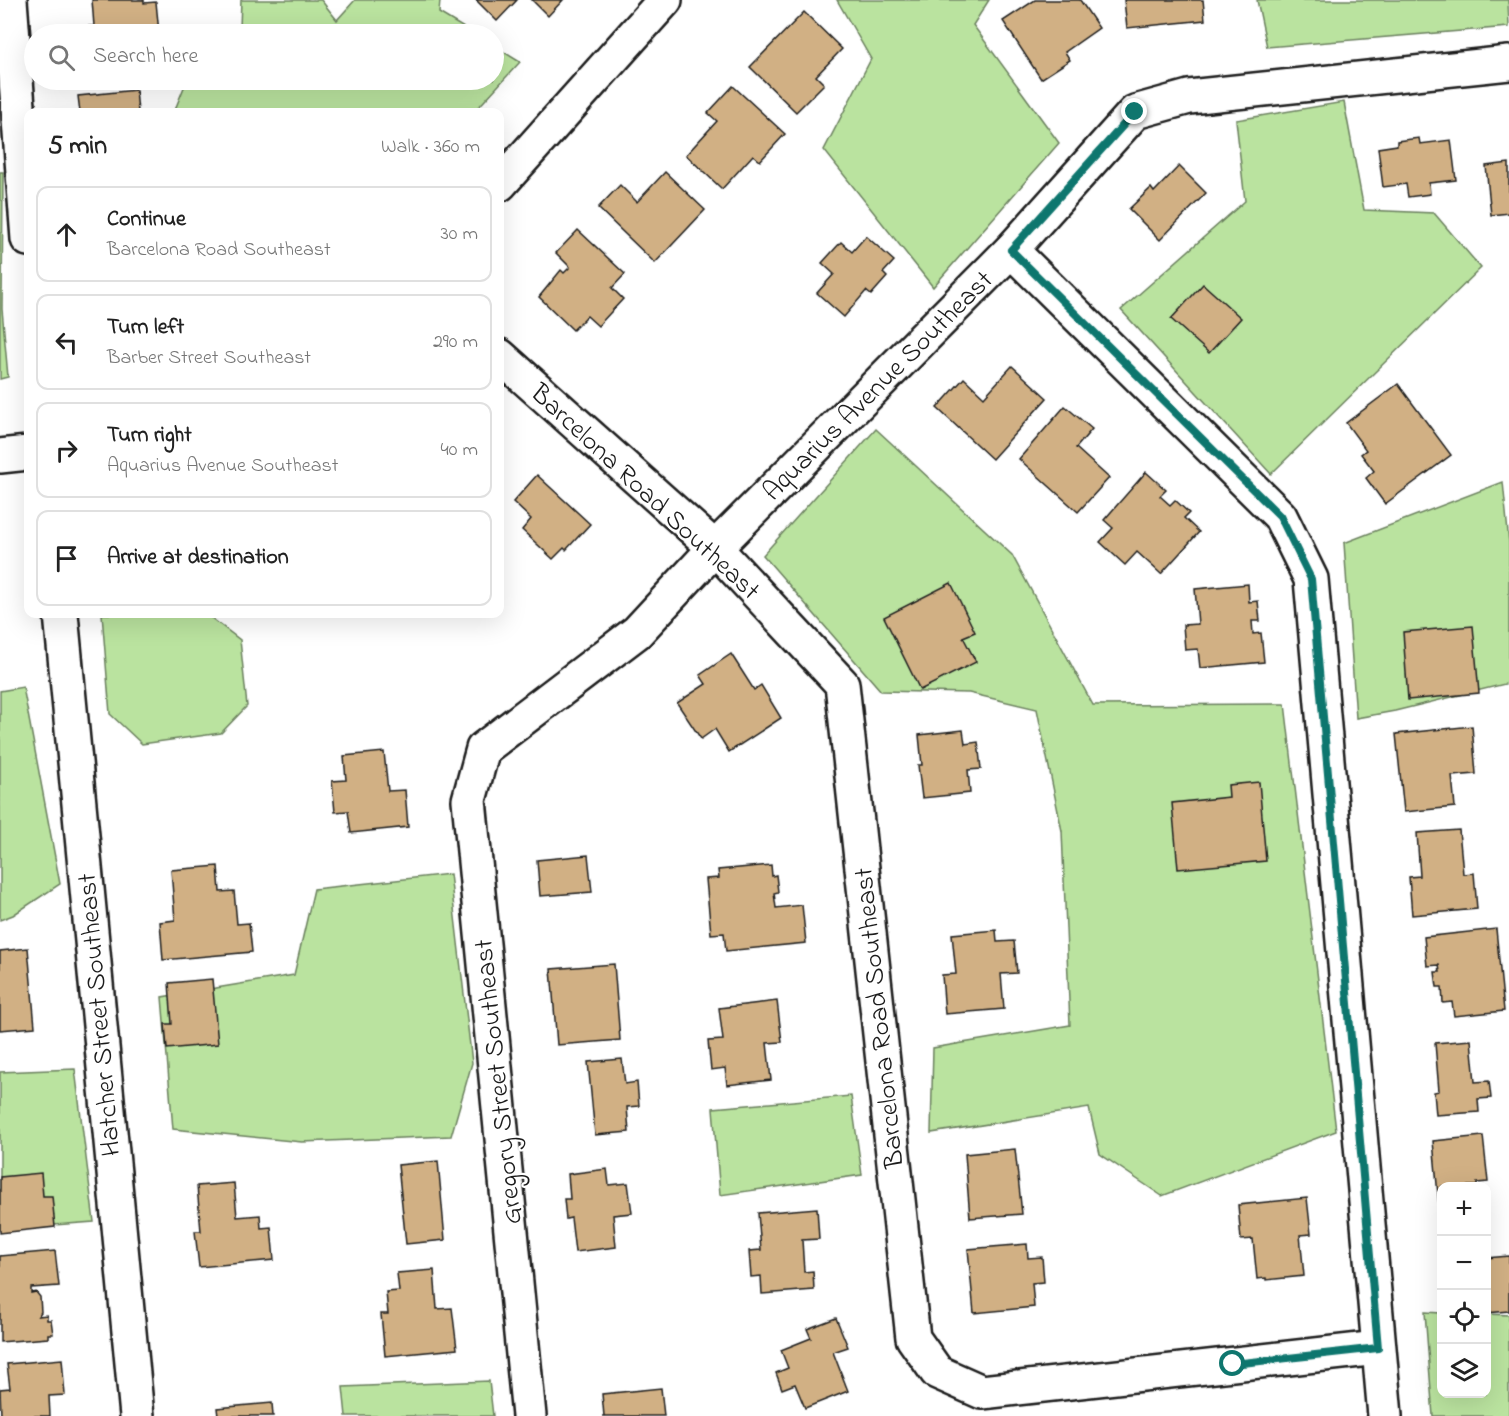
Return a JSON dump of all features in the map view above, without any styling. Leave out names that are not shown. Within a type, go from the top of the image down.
[{"type":"street","points":[[10,0],[24,186]]},
{"type":"street","points":[[504,180],[665,0]]},
{"type":"street","name":"Aquarius Avenue Southeast","points":[[483,749],[637,632],[715,548],[1011,250],[1135,112],[1189,98],[1509,63]]},
{"type":"street","points":[[1011,250],[1280,516],[1311,579],[1384,1416]]},
{"type":"street","name":"Barcelona Road Southeast","points":[[504,360],[715,548],[842,684],[912,1338],[937,1372],[982,1392],[1378,1348]]},
{"type":"street","points":[[0,456],[24,453]]},
{"type":"street","name":"Hatcher Street Southeast","points":[[60,618],[136,1416]]},
{"type":"street","name":"Gregory Street Southeast","points":[[483,749],[469,800],[529,1416]]},
{"type":"green space","points":[[241,0],[321,0],[337,20],[355,0],[440,0],[439,13],[457,24],[240,24]]},
{"type":"green space","points":[[837,0],[989,0],[973,25],[1059,143],[933,287],[824,150],[871,59]]},
{"type":"green space","points":[[1257,0],[1508,0],[1509,27],[1267,47]]},
{"type":"green space","points":[[504,52],[520,62],[504,79]]},
{"type":"green space","points":[[183,90],[494,90],[478,108],[176,108]]},
{"type":"green space","points":[[1344,102],[1364,210],[1434,213],[1481,268],[1271,474],[1121,310],[1245,201],[1236,120]]},
{"type":"green space","points":[[0,172],[3,172],[2,309],[8,377],[0,379]]},
{"type":"green space","points":[[876,429],[1012,555],[1093,705],[1285,704],[1336,1131],[1162,1196],[1100,1154],[1089,1108],[931,1133],[933,1048],[1070,1025],[1062,831],[1037,709],[969,693],[881,691],[763,555]]},
{"type":"green space","points":[[1503,482],[1509,543],[1509,683],[1395,711],[1356,718],[1344,543]]},
{"type":"green space","points":[[102,618],[211,618],[240,640],[247,706],[221,733],[142,744],[110,714]]},
{"type":"green space","points":[[23,687],[60,884],[13,915],[0,920],[0,691]]},
{"type":"green space","points":[[450,874],[472,1063],[451,1136],[302,1142],[173,1129],[162,997],[294,975],[314,889]]},
{"type":"green space","points":[[75,1069],[94,1222],[0,1229],[0,1072]]},
{"type":"green space","points":[[851,1096],[862,1175],[720,1195],[713,1108]]},
{"type":"green space","points":[[1425,1312],[1437,1313],[1437,1398],[1491,1398],[1491,1314],[1509,1315],[1509,1416],[1433,1416]]},
{"type":"green space","points":[[489,1381],[493,1416],[346,1416],[343,1387]]},
{"type":"building","points":[[92,0],[156,2],[158,24],[94,24]]},
{"type":"building","points":[[476,0],[517,0],[497,21]]},
{"type":"building","points":[[532,0],[563,0],[548,16]]},
{"type":"building","points":[[1035,0],[1080,0],[1099,28],[1065,52],[1070,60],[1041,79],[1003,21]]},
{"type":"building","points":[[1124,0],[1203,0],[1205,20],[1127,28]]},
{"type":"building","points":[[804,12],[842,49],[816,76],[824,84],[796,112],[750,67]]},
{"type":"building","points":[[733,86],[785,134],[760,161],[753,155],[722,189],[686,155],[717,121],[708,113]]},
{"type":"building","points":[[136,90],[138,108],[80,108],[78,96]]},
{"type":"building","points":[[1419,138],[1420,144],[1451,140],[1456,180],[1429,183],[1430,194],[1408,197],[1406,184],[1383,187],[1378,148],[1397,145],[1397,141]]},
{"type":"building","points":[[1509,163],[1509,213],[1491,215],[1486,166]]},
{"type":"building","points":[[1179,166],[1206,193],[1160,240],[1129,209],[1151,188],[1154,192]]},
{"type":"building","points":[[665,172],[705,210],[655,263],[598,208],[620,185],[637,202]]},
{"type":"building","points":[[578,230],[625,274],[612,288],[623,299],[598,326],[587,316],[573,330],[539,297],[561,270],[564,273],[570,267],[556,253]]},
{"type":"building","points":[[866,236],[894,261],[883,273],[887,277],[871,295],[866,291],[844,317],[817,293],[834,274],[822,263],[841,242],[852,252]]},
{"type":"building","points":[[1203,284],[1241,318],[1209,353],[1171,319]]},
{"type":"building","points":[[1012,366],[1047,398],[992,459],[937,408],[964,378],[984,397]]},
{"type":"building","points":[[1398,384],[1451,455],[1385,504],[1366,478],[1374,471],[1361,454],[1366,450],[1346,423]]},
{"type":"building","points":[[1065,406],[1092,429],[1076,448],[1109,478],[1078,512],[1019,459]]},
{"type":"building","points":[[1146,472],[1166,490],[1160,496],[1170,505],[1175,500],[1189,513],[1184,518],[1199,532],[1161,574],[1137,552],[1125,565],[1100,542],[1113,528],[1104,520]]},
{"type":"building","points":[[537,475],[590,524],[566,550],[564,548],[553,559],[522,530],[531,519],[513,502]]},
{"type":"building","points":[[951,583],[975,632],[963,637],[976,662],[920,690],[884,617]]},
{"type":"building","points":[[1248,584],[1249,602],[1258,601],[1260,621],[1252,621],[1253,634],[1261,633],[1264,662],[1200,668],[1198,649],[1185,650],[1183,625],[1198,624],[1195,589]]},
{"type":"building","points":[[1473,626],[1479,693],[1408,700],[1403,632]]},
{"type":"building","points":[[731,654],[754,690],[761,685],[781,718],[729,752],[715,729],[701,739],[677,703],[706,684],[700,675]]},
{"type":"building","points":[[1472,726],[1476,774],[1452,776],[1455,807],[1404,812],[1396,734]]},
{"type":"building","points":[[963,730],[965,744],[978,742],[981,769],[968,770],[970,793],[922,798],[918,765],[922,765],[919,735]]},
{"type":"building","points":[[384,752],[388,791],[405,790],[408,827],[351,833],[348,811],[335,812],[332,781],[346,780],[344,756]]},
{"type":"building","points":[[1259,782],[1266,861],[1178,869],[1172,803],[1229,797],[1228,785]]},
{"type":"building","points":[[1459,830],[1463,874],[1474,873],[1477,909],[1412,915],[1409,877],[1420,876],[1417,833]]},
{"type":"building","points":[[588,855],[592,892],[540,896],[537,860]]},
{"type":"building","points":[[771,865],[772,876],[776,875],[778,892],[774,893],[776,908],[802,905],[806,943],[726,951],[724,933],[711,934],[706,879],[719,878],[718,870]]},
{"type":"building","points":[[218,866],[220,892],[234,891],[237,924],[249,923],[252,952],[163,960],[160,922],[175,920],[171,870]]},
{"type":"building","points":[[1496,929],[1504,1011],[1454,1016],[1452,1002],[1443,1003],[1442,987],[1437,987],[1435,972],[1440,972],[1439,965],[1427,966],[1424,937]]},
{"type":"building","points":[[996,930],[997,942],[1014,941],[1017,973],[1001,974],[1004,1009],[945,1014],[942,975],[956,974],[952,934]]},
{"type":"building","points":[[28,948],[35,1027],[0,1030],[0,951]]},
{"type":"building","points":[[614,964],[620,1040],[557,1045],[551,969]]},
{"type":"building","points":[[212,979],[218,1044],[167,1049],[165,1024],[172,1024],[169,983]]},
{"type":"building","points":[[777,1001],[782,1042],[767,1043],[771,1080],[727,1085],[725,1068],[711,1070],[708,1041],[723,1040],[719,1008]]},
{"type":"building","points":[[1471,1040],[1475,1082],[1489,1081],[1491,1098],[1478,1099],[1479,1112],[1436,1115],[1434,1092],[1439,1091],[1435,1043]]},
{"type":"building","points":[[622,1059],[625,1084],[637,1082],[639,1106],[627,1107],[629,1132],[595,1135],[588,1062]]},
{"type":"building","points":[[1483,1136],[1488,1182],[1437,1182],[1437,1184],[1433,1141]]},
{"type":"building","points":[[1015,1149],[1022,1214],[970,1218],[965,1154]]},
{"type":"building","points":[[438,1161],[445,1240],[406,1244],[398,1165]]},
{"type":"building","points":[[607,1169],[609,1185],[628,1183],[632,1213],[613,1215],[616,1247],[575,1252],[571,1218],[566,1219],[564,1199],[570,1199],[568,1174]]},
{"type":"building","points":[[41,1173],[43,1196],[52,1196],[55,1227],[0,1233],[0,1177]]},
{"type":"building","points":[[234,1183],[237,1217],[260,1215],[261,1228],[271,1227],[274,1260],[199,1267],[195,1231],[201,1231],[197,1186]]},
{"type":"building","points":[[1307,1198],[1311,1234],[1300,1235],[1304,1276],[1257,1279],[1253,1239],[1241,1240],[1238,1205]]},
{"type":"building","points":[[817,1208],[819,1239],[802,1240],[804,1272],[813,1271],[814,1290],[762,1294],[761,1276],[751,1277],[749,1251],[761,1250],[758,1213]]},
{"type":"building","points":[[1027,1244],[1028,1258],[1042,1257],[1044,1282],[1032,1283],[1034,1307],[974,1313],[968,1249]]},
{"type":"building","points":[[55,1251],[59,1286],[31,1288],[31,1293],[36,1292],[40,1297],[41,1312],[38,1316],[47,1315],[47,1320],[51,1320],[53,1334],[48,1334],[48,1338],[0,1342],[0,1256]]},
{"type":"building","points":[[1509,1256],[1509,1311],[1491,1313],[1491,1258]]},
{"type":"building","points":[[434,1270],[437,1309],[452,1308],[457,1349],[385,1356],[381,1314],[388,1314],[386,1292],[399,1291],[397,1273]]},
{"type":"building","points":[[836,1318],[848,1347],[833,1352],[848,1391],[805,1408],[795,1384],[782,1389],[776,1373],[788,1368],[781,1350],[811,1338],[807,1329]]},
{"type":"building","points":[[62,1359],[65,1395],[49,1396],[50,1416],[1,1416],[0,1389],[10,1388],[7,1364]]},
{"type":"building","points":[[661,1388],[664,1416],[604,1416],[602,1394]]},
{"type":"building","points":[[272,1403],[273,1416],[218,1416],[217,1408]]},
{"type":"route","points":[[1135,112],[1011,250],[1280,516],[1311,579],[1378,1348],[1233,1364]]}]
